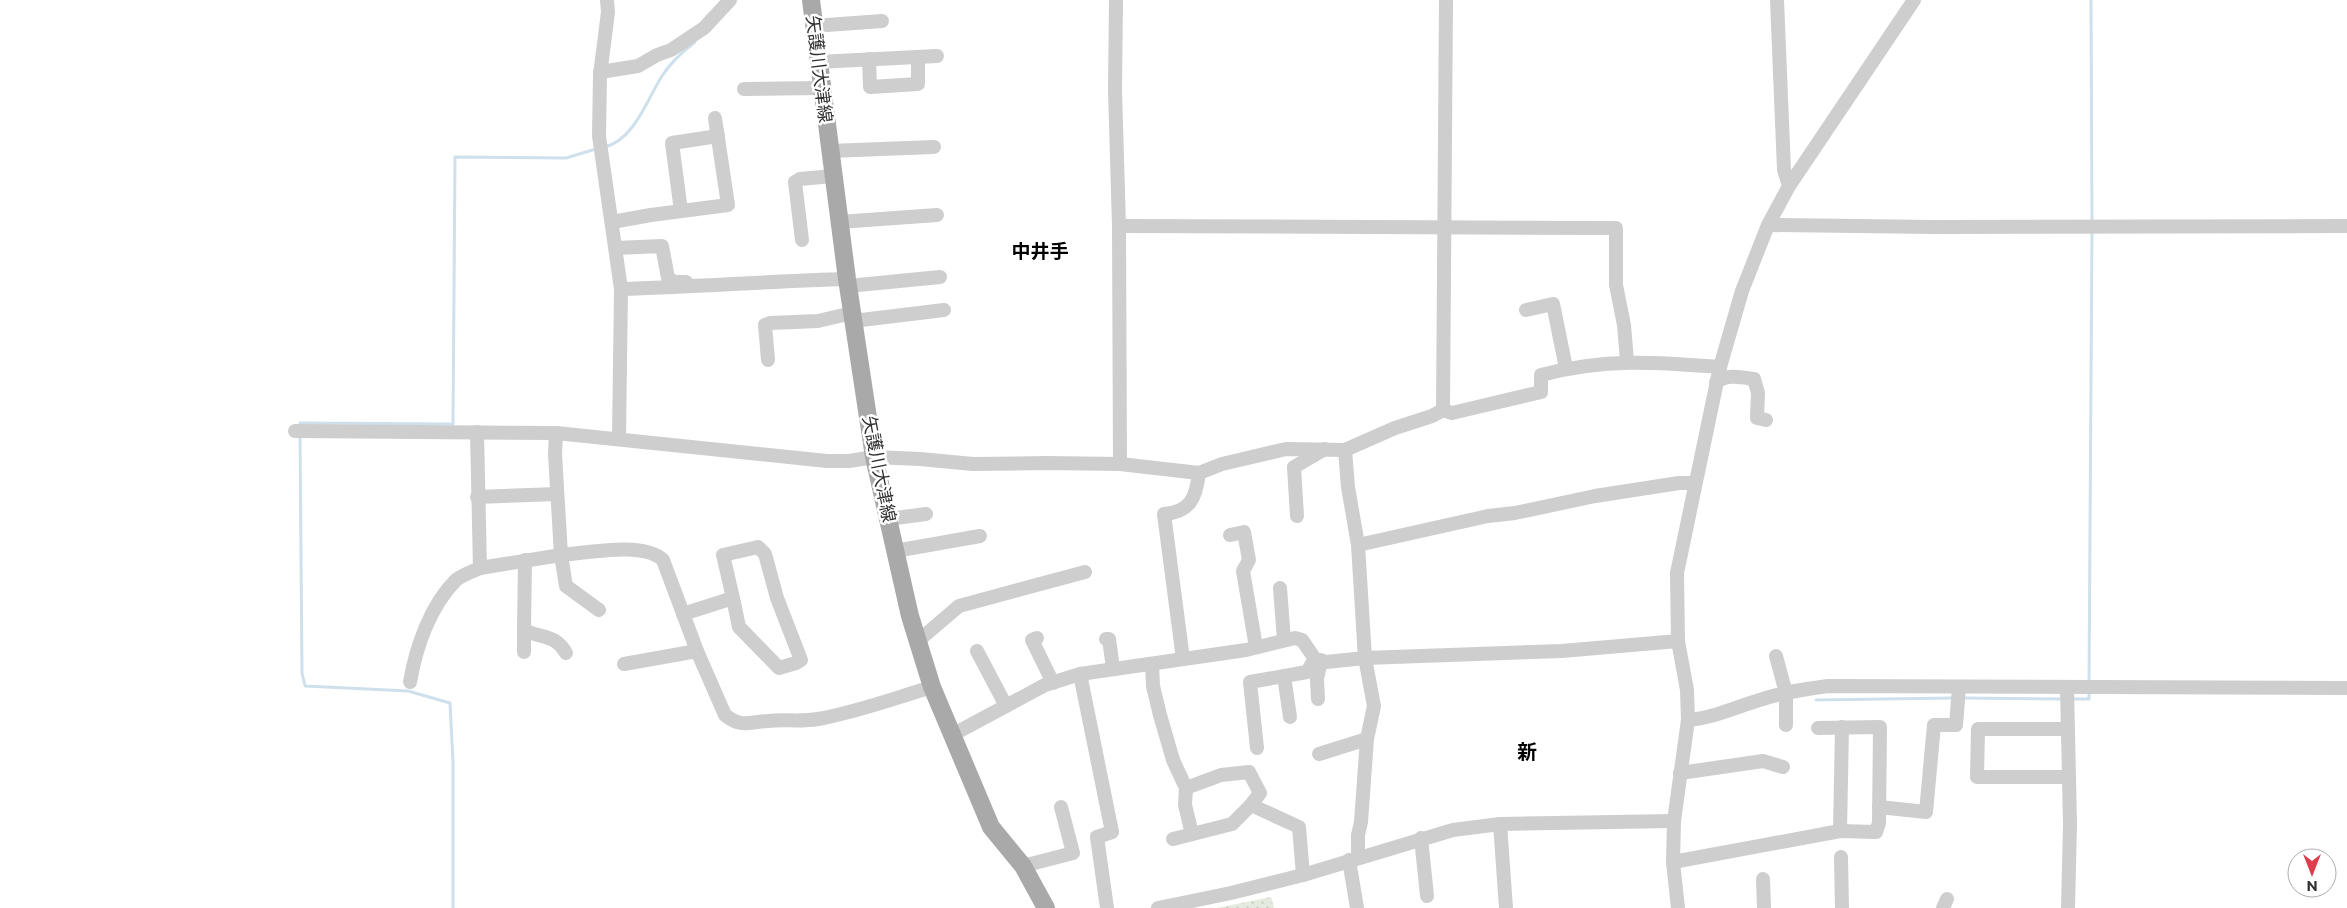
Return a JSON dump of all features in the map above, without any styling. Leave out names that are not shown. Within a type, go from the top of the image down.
[{"type":"main road","name":"矢護川大津線","points":[[811,0],[812,26],[874,458],[910,616],[932,687],[991,827],[1023,866],[1046,908]]},
{"type":"street","points":[[606,0],[608,12],[600,72],[600,144],[616,248],[620,289],[619,438]]},
{"type":"street","points":[[600,72],[638,66],[657,55],[671,50],[704,28],[730,0]]},
{"type":"street","points":[[1116,0],[1115,90],[1119,226],[1120,464]]},
{"type":"street","points":[[1443,410],[1446,0]]},
{"type":"street","points":[[1777,0],[1784,170],[1789,186]]},
{"type":"street","points":[[1678,908],[1673,862],[1674,821],[1688,720],[1687,690],[1678,641],[1677,573],[1716,382],[1742,291],[1768,225],[1789,186],[1914,0]]},
{"type":"street","points":[[812,26],[882,21]]},
{"type":"street","points":[[818,62],[937,56]]},
{"type":"street","points":[[869,58],[870,87],[918,84],[918,57]]},
{"type":"street","points":[[744,89],[821,88]]},
{"type":"street","points":[[612,222],[728,205],[715,118]]},
{"type":"street","points":[[681,211],[672,143],[718,136]]},
{"type":"street","points":[[830,151],[934,147]]},
{"type":"street","points":[[802,240],[795,182],[833,176]]},
{"type":"street","points":[[839,222],[937,215]]},
{"type":"street","points":[[1768,225],[1936,227],[2347,226]]},
{"type":"street","points":[[1119,226],[1616,228],[1616,285],[1624,325],[1628,361]]},
{"type":"street","points":[[616,248],[662,246],[668,278],[675,282],[719,283]]},
{"type":"street","points":[[620,289],[718,287],[769,282],[848,283],[940,278]]},
{"type":"street","points":[[1526,310],[1553,304],[1566,368]]},
{"type":"street","points":[[768,360],[765,325],[770,323],[818,322],[853,317],[944,310]]},
{"type":"street","points":[[295,431],[556,433],[619,438],[717,451],[827,461],[874,458],[920,459],[973,464],[1120,464],[1199,473],[1222,464],[1286,449],[1345,450],[1443,410],[1452,413],[1541,392],[1541,375],[1566,368],[1628,361],[1720,367]]},
{"type":"street","points":[[1716,382],[1733,376],[1754,379],[1758,393],[1757,418],[1766,420]]},
{"type":"street","points":[[477,432],[480,568]]},
{"type":"street","points":[[556,433],[561,556],[566,586],[599,610]]},
{"type":"street","points":[[1297,516],[1294,467],[1325,449]]},
{"type":"street","points":[[1345,450],[1348,487],[1358,545],[1365,658],[1374,706],[1366,739],[1361,822],[1354,858],[1357,908]]},
{"type":"street","points":[[1183,659],[1164,514],[1178,513],[1192,502],[1197,490],[1199,473]]},
{"type":"street","points":[[1358,545],[1488,516],[1515,513],[1595,496],[1678,483],[1696,483]]},
{"type":"street","points":[[478,497],[557,494]]},
{"type":"street","points":[[888,519],[926,514]]},
{"type":"street","points":[[1230,535],[1244,532],[1249,560],[1243,571],[1256,647]]},
{"type":"street","points":[[895,551],[980,536]]},
{"type":"street","points":[[758,547],[765,554],[777,598],[801,660],[796,664],[779,668],[738,627],[737,609],[733,598],[723,555],[758,547]]},
{"type":"street","points":[[410,682],[416,651],[438,606],[457,580],[480,568],[525,560],[632,550],[658,554],[663,560],[697,651],[724,714],[732,720],[745,724],[768,720],[816,719],[875,705],[932,687]]},
{"type":"street","points":[[524,652],[525,560]]},
{"type":"street","points":[[918,641],[958,606],[1086,572]]},
{"type":"street","points":[[1280,588],[1284,640]]},
{"type":"street","points":[[683,614],[733,598]]},
{"type":"street","points":[[524,630],[537,636],[554,639],[560,643],[566,653]]},
{"type":"street","points":[[1037,638],[1032,640],[1053,683]]},
{"type":"street","points":[[952,735],[1053,683],[1080,674],[1246,650],[1295,638],[1302,640],[1318,660],[1326,662],[1365,658],[1562,650],[1678,641]]},
{"type":"street","points":[[1106,639],[1109,639],[1113,668]]},
{"type":"street","points":[[624,664],[697,651]]},
{"type":"street","points":[[977,651],[1006,706]]},
{"type":"street","points":[[1776,656],[1786,693],[1786,725]]},
{"type":"street","points":[[1257,748],[1250,682],[1307,672],[1318,660]]},
{"type":"street","points":[[1318,660],[1318,699]]},
{"type":"street","points":[[1152,664],[1153,686],[1160,715],[1173,760],[1186,788],[1185,805],[1192,834]]},
{"type":"street","points":[[1080,674],[1112,832],[1097,837],[1107,908]]},
{"type":"street","points":[[1284,676],[1290,717]]},
{"type":"street","points":[[1688,720],[1703,719],[1786,693],[1828,686],[2347,688]]},
{"type":"street","points":[[1956,726],[1959,687]]},
{"type":"street","points":[[2067,688],[2069,777],[2068,908]]},
{"type":"street","points":[[1879,807],[1926,812],[1934,725],[1978,729],[2068,729]]},
{"type":"street","points":[[1673,862],[1840,831],[1876,832],[1879,807],[1880,727],[1818,728]]},
{"type":"street","points":[[1840,831],[1842,728]]},
{"type":"street","points":[[1978,729],[1977,777],[2069,777]]},
{"type":"street","points":[[1318,754],[1366,739]]},
{"type":"street","points":[[1680,773],[1762,761],[1782,767]]},
{"type":"street","points":[[1173,839],[1232,824],[1260,793],[1248,772],[1221,775],[1186,788]]},
{"type":"street","points":[[1251,805],[1299,827],[1303,875]]},
{"type":"street","points":[[1023,866],[1074,853],[1061,807]]},
{"type":"street","points":[[1158,908],[1231,893],[1303,875],[1354,858],[1453,830],[1500,824],[1674,821]]},
{"type":"street","points":[[1500,824],[1506,908]]},
{"type":"street","points":[[1421,838],[1427,896]]},
{"type":"street","points":[[1841,857],[1842,908]]},
{"type":"street","points":[[1763,879],[1764,908]]},
{"type":"shaded area","points":[[1271,897],[1274,908],[1217,908]]},
{"type":"waterway","points":[[2091,0],[2092,223]]},
{"type":"waterway","points":[[605,147],[615,143],[632,127],[665,71],[695,42]]},
{"type":"waterway","points":[[300,427],[300,423],[453,424],[455,157],[566,158],[596,149]]},
{"type":"waterway","points":[[2089,683],[2092,230]]},
{"type":"waterway","points":[[300,436],[302,673],[305,686],[408,691],[450,703],[453,762],[453,908]]},
{"type":"waterway","points":[[2072,699],[2089,699],[2089,690]]},
{"type":"waterway","points":[[1816,700],[1953,698]]},
{"type":"waterway","points":[[1962,698],[2063,699]]},
{"type":"district","name":"中井手","points":[[1040,251]]},
{"type":"district","name":"新","points":[[1527,752]]}]
